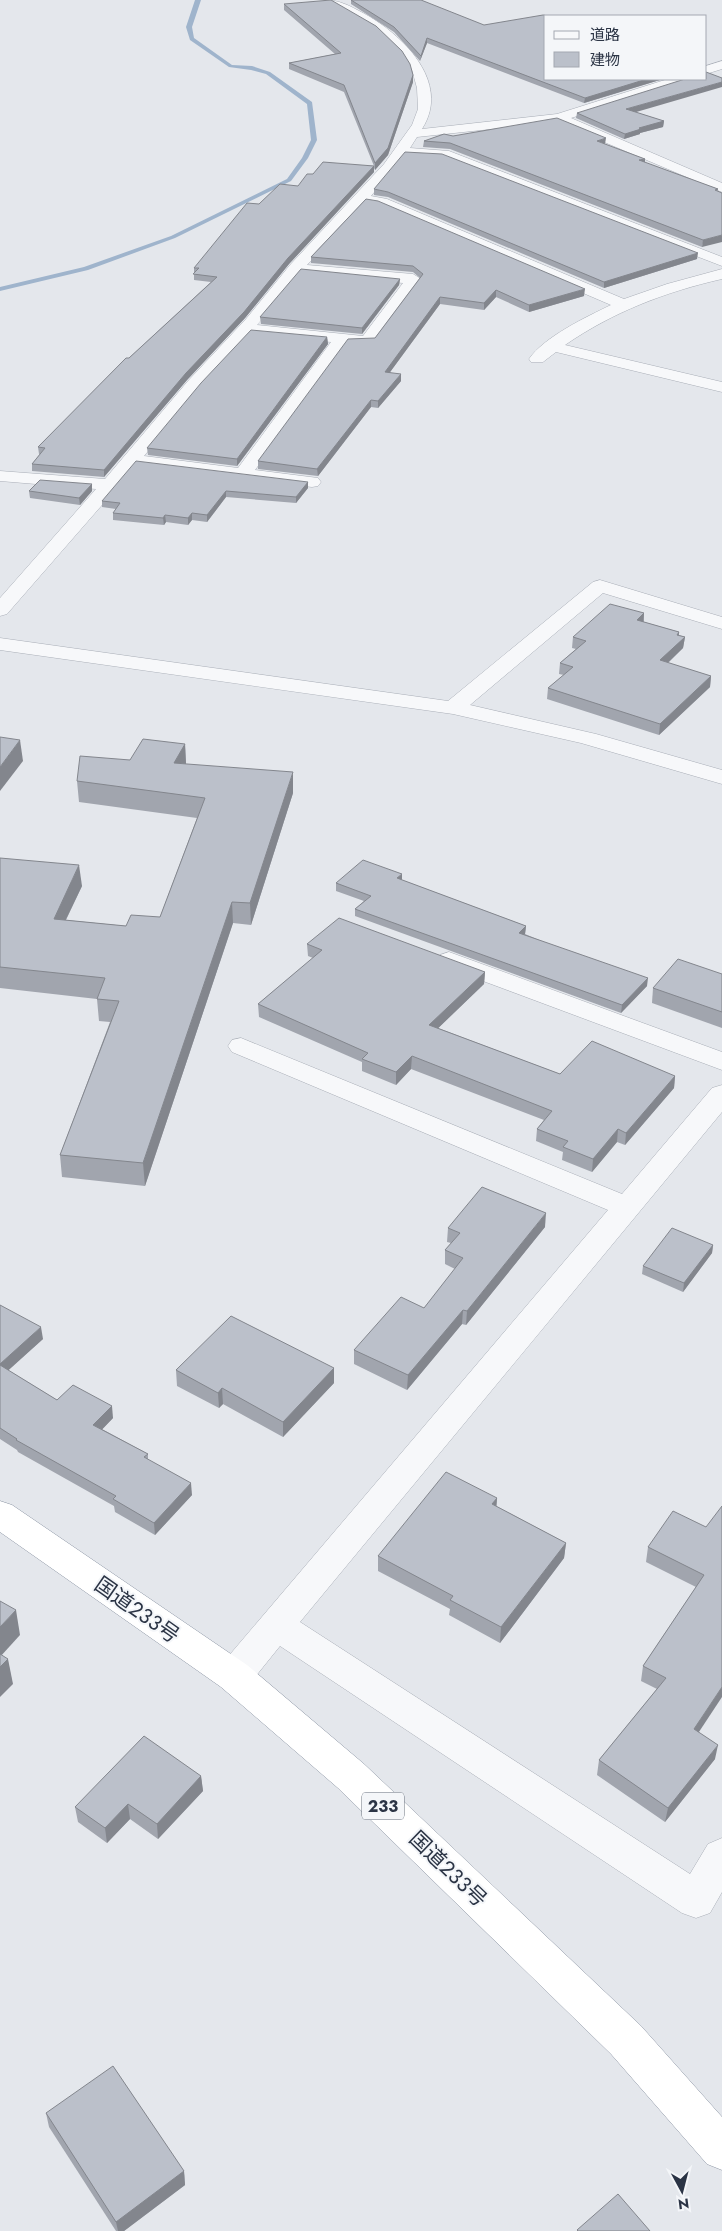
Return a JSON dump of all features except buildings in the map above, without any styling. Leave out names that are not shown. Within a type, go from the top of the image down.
[{"type":"highway","name":"国道233号","points":[[0,1514],[234,1676],[351,1776],[626,2040],[722,2149]]},
{"type":"street","points":[[0,610],[187,393],[246,329],[295,268],[362,198],[413,134],[424,112],[421,74],[388,32],[330,0]]},
{"type":"street","points":[[707,70],[722,65]]},
{"type":"street","points":[[413,134],[559,118],[677,80]]},
{"type":"street","points":[[559,118],[722,188]]},
{"type":"street","points":[[400,151],[444,154],[722,262]]},
{"type":"street","points":[[362,198],[382,202],[622,304]]},
{"type":"street","points":[[246,329],[367,341],[413,279],[295,268]]},
{"type":"street","points":[[537,359],[551,346],[622,304],[649,293],[722,274]]},
{"type":"street","points":[[243,474],[342,339]]},
{"type":"street","points":[[551,346],[722,387]]},
{"type":"street","points":[[131,460],[312,482]]},
{"type":"street","points":[[0,476],[109,485]]},
{"type":"street","points":[[453,708],[600,586],[722,623]]},
{"type":"street","points":[[0,644],[453,708],[524,722],[652,754],[722,777]]},
{"type":"street","points":[[427,952],[722,1061]]},
{"type":"street","points":[[241,1046],[627,1206]]},
{"type":"street","points":[[234,1676],[722,1094]]},
{"type":"street","points":[[277,1625],[696,1900],[722,1856]]},
{"type":"waterway","points":[[0,289],[86,269],[173,237],[289,180],[305,158],[314,140],[310,103],[268,73],[252,68],[231,66],[192,39],[189,27],[198,0]]}]
